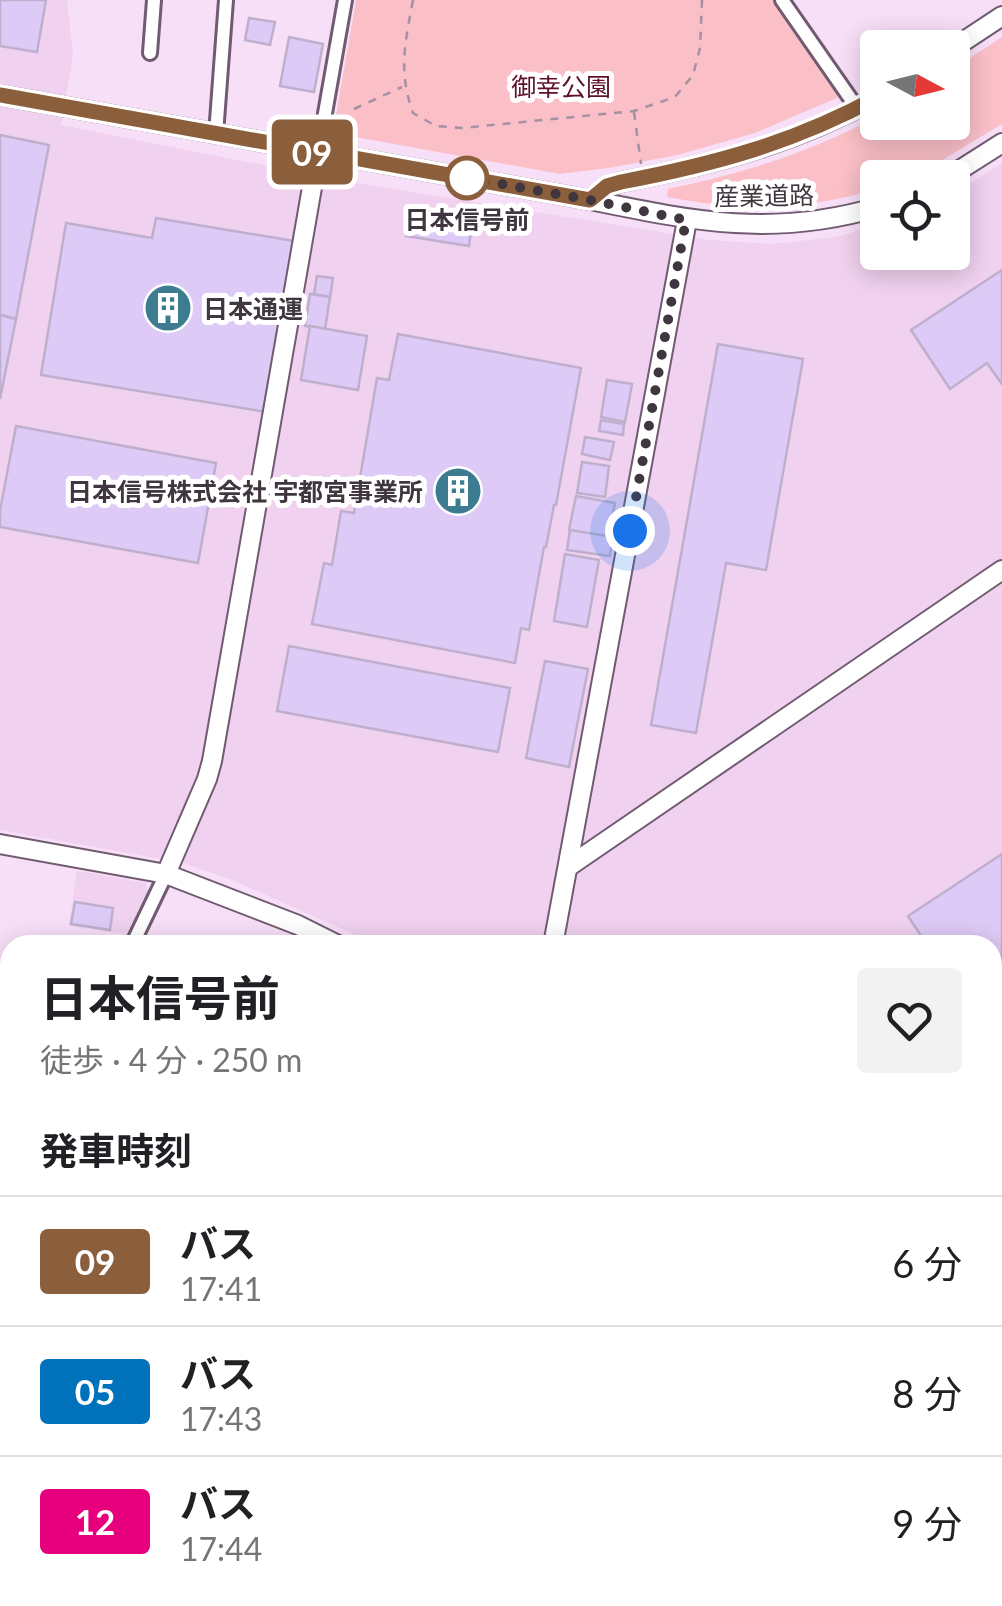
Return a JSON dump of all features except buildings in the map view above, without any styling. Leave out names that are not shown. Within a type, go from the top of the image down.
[{"type":"street","points":[[150,53],[154,0]]},
{"type":"street","points":[[216,134],[226,0]]},
{"type":"street","points":[[137,935],[212,761],[345,0]]},
{"type":"street","points":[[590,200],[607,186],[750,152],[809,132],[858,108],[782,0]]},
{"type":"street","points":[[970,37],[1002,16]]},
{"type":"street","name":"産業道路","points":[[0,95],[686,220],[806,222],[860,211]]},
{"type":"street","points":[[970,163],[1002,143]]},
{"type":"street","points":[[555,935],[686,220]]},
{"type":"street","points":[[568,867],[1002,570]]},
{"type":"street","points":[[0,844],[166,874],[318,935]]},
{"type":"path","points":[[413,0],[405,44],[404,86],[412,114],[436,126],[462,128],[634,111],[675,97],[694,76],[700,48],[702,0]]},
{"type":"path","points":[[354,109],[404,86]]},
{"type":"path","points":[[634,111],[643,178]]},
{"type":"shaded area","points":[[0,0],[67,0],[73,56],[61,125],[343,181],[710,240],[772,244],[836,237],[860,230],[860,270],[970,270],[970,183],[1002,163],[1002,935],[356,935],[230,879],[183,863],[0,830]]},
{"type":"shaded area","points":[[77,871],[146,883],[149,897],[130,935],[69,926]]},
{"type":"green space","name":"御幸公園","points":[[356,0],[786,0],[842,79],[839,97],[755,133],[677,155],[560,174],[333,133]]},
{"type":"green space","points":[[1002,37],[1002,124],[942,160],[860,160],[860,193],[823,202],[748,207],[667,197],[668,189],[776,160],[860,124],[860,140],[970,140],[970,58]]},
{"type":"bus line","name":"09","points":[[0,95],[590,200],[607,186],[726,160],[791,139],[860,107]]},
{"type":"place","name":"日本信号前","points":[[467,178]]},
{"type":"place","name":"日本通運","points":[[168,308]]},
{"type":"place","name":"日本信号株式会社 宇都宮事業所","points":[[458,491]]},
{"type":"route","points":[[467,178],[686,220],[630,531]]}]
